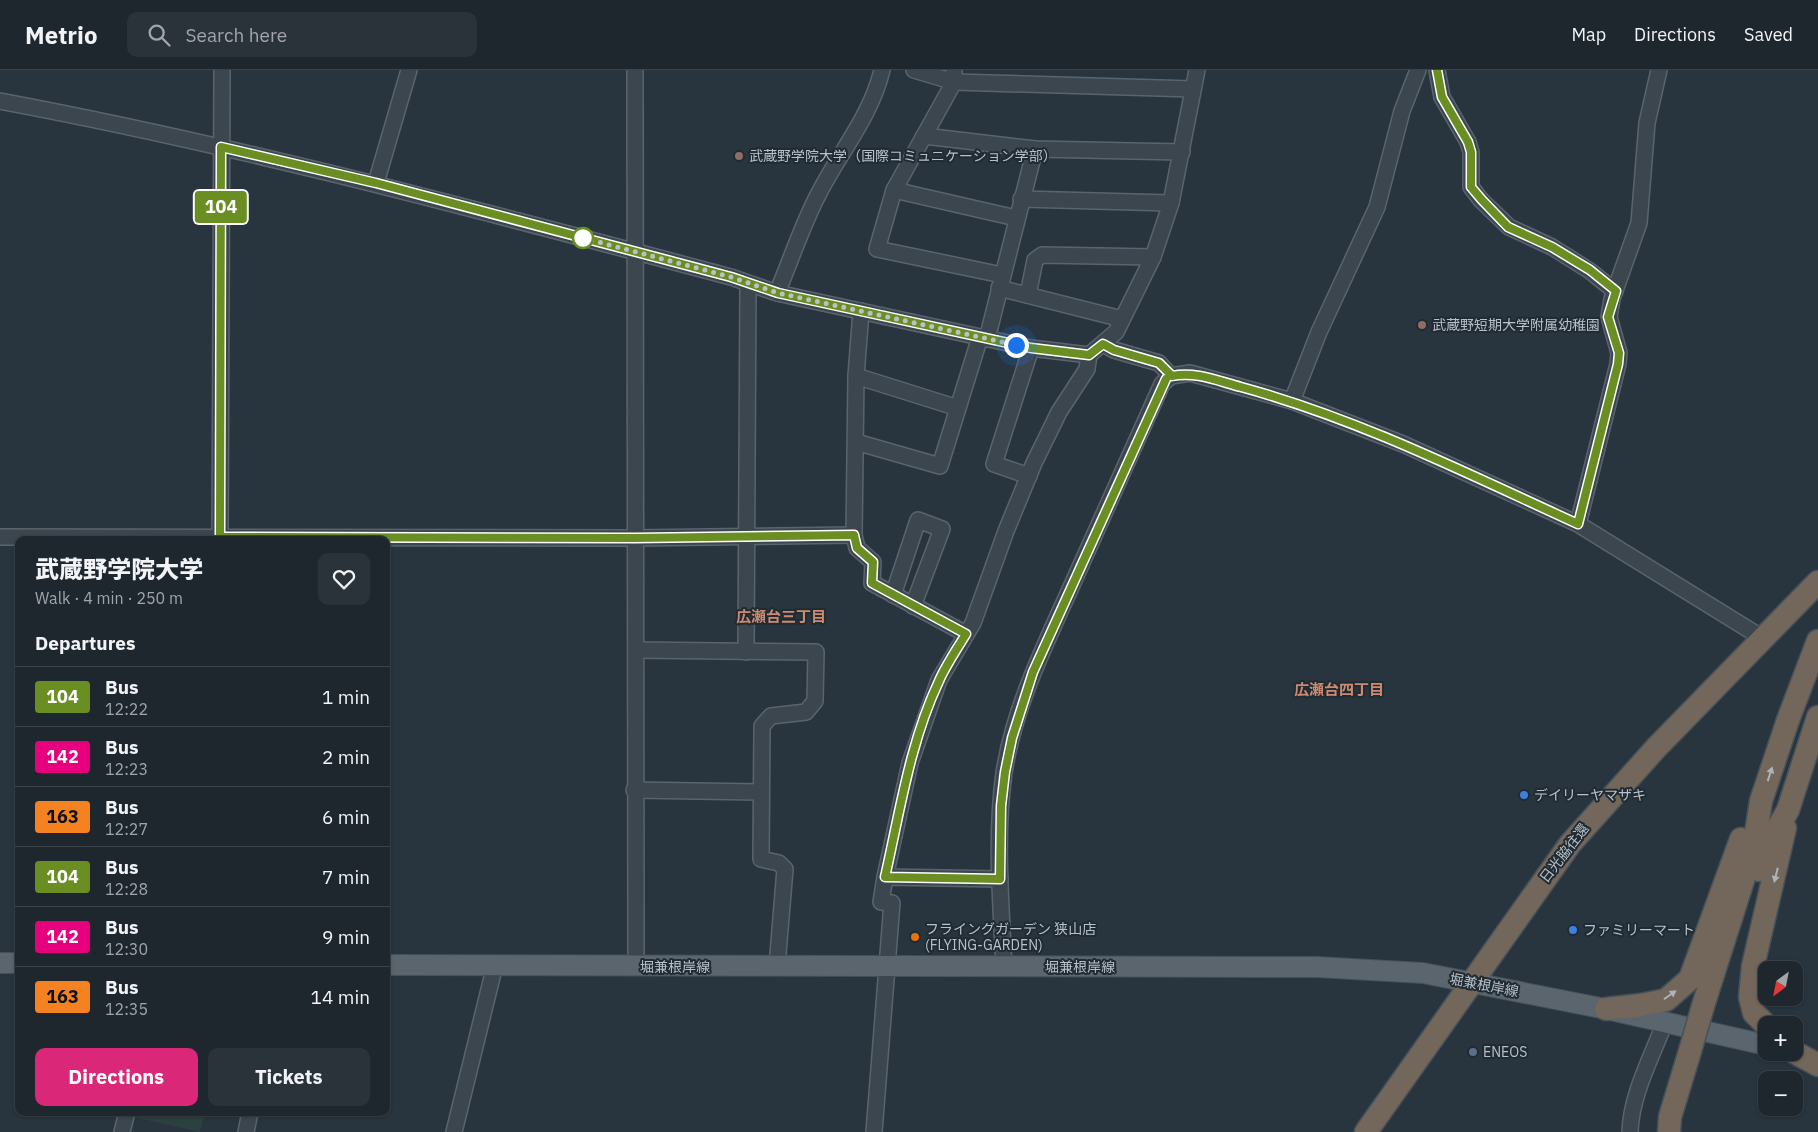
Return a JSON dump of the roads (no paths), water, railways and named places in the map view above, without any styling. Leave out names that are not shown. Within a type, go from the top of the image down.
[{"type":"highway","name":"日光脇往還","points":[[1366,1132],[1542,882],[1605,802],[1818,582]]},
{"type":"highway","points":[[1682,1132],[1683,1114],[1696,1052],[1754,846],[1761,801],[1788,720],[1818,641]]},
{"type":"highway","points":[[1758,1017],[1754,1013],[1750,997],[1752,974],[1781,853],[1788,810],[1818,717]]},
{"type":"highway","points":[[1606,1008],[1641,1006],[1666,1000],[1690,979],[1700,957],[1738,844],[1761,801]]},
{"type":"highway","points":[[1709,1008],[1765,851],[1788,810]]},
{"type":"highway","points":[[1803,1042],[1818,1046]]},
{"type":"highway","points":[[1669,1132],[1670,1117],[1696,1052]]},
{"type":"highway","points":[[1803,1056],[1818,1065]]},
{"type":"main road","points":[[0,963],[15,963]]},
{"type":"main road","name":"堀兼根岸線","points":[[390,965],[1317,968],[1423,973],[1606,1008],[1758,1042]]},
{"type":"main road","points":[[1803,1053],[1818,1056]]},
{"type":"street","points":[[220,536],[222,70]]},
{"type":"street","points":[[376,183],[409,70]]},
{"type":"street","points":[[635,70],[636,650],[634,790],[636,967]]},
{"type":"street","points":[[778,293],[818,194],[866,114],[878,88],[882,70]]},
{"type":"street","points":[[914,70],[954,76],[1193,89]]},
{"type":"street","points":[[874,1132],[892,903],[881,902],[910,763],[939,680],[973,623],[1028,476],[1059,412],[1087,369],[1089,355],[1116,332],[1153,257],[1171,203],[1197,70]]},
{"type":"street","points":[[1292,401],[1319,332],[1377,207],[1402,111],[1418,70]]},
{"type":"street","points":[[1437,70],[1442,97],[1468,142],[1471,152],[1471,187],[1508,227],[1552,247],[1590,270],[1616,291]]},
{"type":"street","points":[[1578,524],[1618,364],[1619,353],[1608,317],[1639,223],[1647,123],[1659,70]]},
{"type":"street","points":[[954,76],[894,190],[876,249],[1000,282],[1028,295],[1122,319]]},
{"type":"street","points":[[0,101],[221,147],[376,183],[635,252],[778,293],[1031,348],[1089,355]]},
{"type":"street","points":[[924,136],[1035,150],[1182,152]]},
{"type":"street","points":[[856,442],[940,466],[958,408],[984,338],[1035,150]]},
{"type":"street","points":[[894,190],[1016,218]]},
{"type":"street","points":[[1021,199],[1171,203]]},
{"type":"street","points":[[1028,295],[1035,260],[1042,255],[1153,257]]},
{"type":"street","points":[[746,652],[748,284]]},
{"type":"street","points":[[861,311],[856,376],[854,535],[857,548],[873,562],[872,583],[966,634]]},
{"type":"street","points":[[1103,344],[1114,350],[1159,363],[1172,376]]},
{"type":"street","points":[[1028,476],[994,464],[1031,348]]},
{"type":"street","points":[[1004,967],[1000,879],[1001,806],[1012,738],[1033,672],[1162,384],[1172,376],[1190,373],[1292,401],[1403,444],[1578,524],[1764,639]]},
{"type":"street","points":[[856,376],[958,408]]},
{"type":"street","points":[[893,595],[918,520],[942,529],[913,606]]},
{"type":"street","points":[[390,539],[854,535]]},
{"type":"street","points":[[0,537],[15,537]]},
{"type":"street","points":[[636,650],[816,652],[815,701],[806,712],[771,716],[762,726],[760,792],[761,859],[779,863],[785,869],[777,966]]},
{"type":"street","points":[[634,790],[760,792]]},
{"type":"street","points":[[885,877],[1000,879]]},
{"type":"street","points":[[454,1132],[494,965]]},
{"type":"street","points":[[1630,1132],[1630,1121],[1639,1091],[1665,1022]]},
{"type":"street","points":[[122,1132],[125,1116]]},
{"type":"street","points":[[246,1132],[249,1116]]},
{"type":"place","name":"武蔵野学院大学（国際コミュニケーション学部）","points":[[739,156]]},
{"type":"place","name":"武蔵野短期大学附属幼稚園","points":[[1422,325]]},
{"type":"place","name":"デイリーヤマザキ","points":[[1524,795]]},
{"type":"place","name":"ファミリーマート","points":[[1573,930]]},
{"type":"place","name":"フライングガーデン 狭山店 (FLYING-GARDEN)","points":[[915,937]]},
{"type":"place","name":"ENEOS","points":[[1473,1052]]},
{"type":"district","name":"広瀬台三丁目","points":[[781,616]]},
{"type":"district","name":"広瀬台四丁目","points":[[1339,689]]}]
